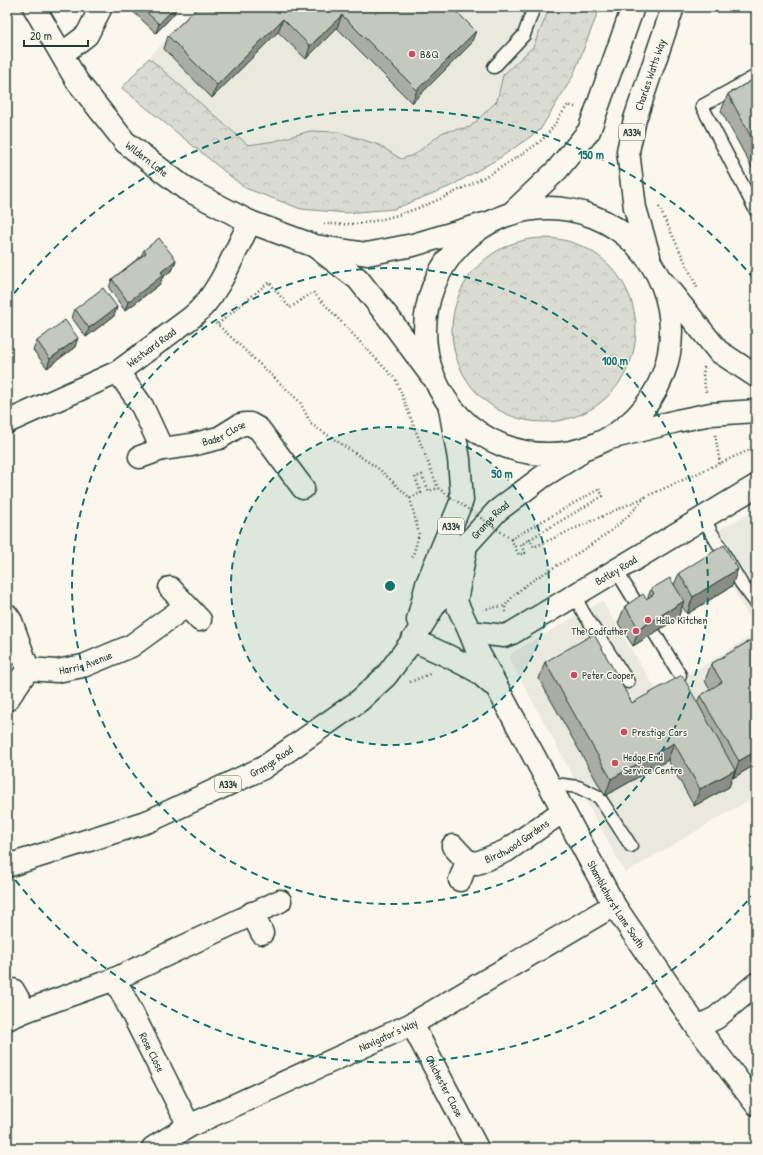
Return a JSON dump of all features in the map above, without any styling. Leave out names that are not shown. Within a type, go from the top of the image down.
[{"type":"street","name":"Wildern Lane","points":[[34,7],[77,81],[125,142],[186,189],[250,222],[315,246],[366,254],[413,245],[484,224]]},
{"type":"street","points":[[62,54],[87,35],[101,7]]},
{"type":"street","points":[[514,212],[557,170],[588,131],[633,7]]},
{"type":"street","name":"Charles Watts Way","points":[[650,261],[634,208],[628,151],[635,119],[673,7]]},
{"type":"street","points":[[755,413],[711,414],[648,427],[610,438],[586,449],[549,455],[511,450],[478,434],[450,408],[431,375],[424,341],[426,307],[437,274],[457,246],[484,224],[514,212],[552,207],[590,214],[624,233],[650,261],[662,281],[718,351],[756,376]]},
{"type":"street","name":"Westward Road","points":[[7,422],[118,372],[200,310],[215,291],[250,222]]},
{"type":"street","name":"Wildern Lane","points":[[315,246],[358,279],[390,318],[431,375]]},
{"type":"street","points":[[610,438],[634,420],[653,397],[666,369],[671,340],[670,310],[662,281]]},
{"type":"street","points":[[118,372],[142,406],[162,449]]},
{"type":"street","name":"Grange Road","points":[[413,640],[427,584],[462,500],[459,459],[450,408]]},
{"type":"street","name":"Bader Close","points":[[140,457],[162,449],[191,445],[219,438],[240,425],[250,424],[259,429],[303,488]]},
{"type":"street","name":"Grange Road","points":[[7,866],[149,821],[263,768],[359,701],[386,676],[413,640],[440,598],[467,544],[497,511],[542,477],[586,449]]},
{"type":"street","name":"Botley Road","points":[[470,632],[504,636],[512,633],[756,486]]},
{"type":"street","name":"Shamblehurst Lane South","points":[[467,544],[456,602],[477,650],[614,905],[697,1027],[756,1104]]},
{"type":"street","name":"Harris Avenue","points":[[28,669],[57,671],[84,666],[131,646],[193,613],[170,588]]},
{"type":"street","points":[[7,615],[11,621],[28,669],[7,700]]},
{"type":"street","name":"Shamblehurst Lane South","points":[[413,640],[477,671],[499,690]]},
{"type":"street","name":"Birchwood Gardens","points":[[460,862],[477,863],[506,851],[563,811]]},
{"type":"street","points":[[13,990],[16,1015],[114,979],[280,901]]},
{"type":"street","name":"Navigator's Way","points":[[153,1148],[189,1126],[412,1024],[614,905]]},
{"type":"street","points":[[252,913],[262,933]]},
{"type":"street","name":"Rose Close","points":[[114,979],[189,1126]]},
{"type":"street","points":[[697,1027],[716,1018],[756,984]]},
{"type":"street","name":"Chichester Close","points":[[412,1024],[477,1148]]},
{"type":"lane","points":[[494,67],[524,34],[534,7]]},
{"type":"lane","points":[[756,76],[702,106],[756,211]]},
{"type":"lane","points":[[702,518],[741,583],[756,603]]},
{"type":"lane","points":[[616,570],[680,675]]},
{"type":"lane","points":[[575,596],[583,612],[628,682]]},
{"type":"lane","points":[[548,783],[578,788],[599,797],[630,846]]},
{"type":"path","points":[[317,224],[367,223],[412,211],[490,174],[525,153],[545,137],[568,105],[594,117]]},
{"type":"path","points":[[658,203],[701,295]]},
{"type":"path","points":[[218,325],[269,282],[290,308],[313,292],[396,380],[438,488],[511,539],[519,555],[525,553],[521,545],[603,496],[599,490],[511,539]]},
{"type":"path","points":[[217,317],[214,322],[300,402],[311,424],[379,469],[410,498],[419,534],[412,560]]},
{"type":"path","points":[[530,539],[534,547],[756,448]]},
{"type":"path","points":[[410,498],[421,493],[415,477],[422,475],[429,491],[438,488]]},
{"type":"path","points":[[512,633],[506,615],[505,606],[513,595],[527,583],[584,550],[610,532],[629,517],[645,497]]},
{"type":"shaded area","points":[[196,7],[550,7],[533,47],[503,75],[497,101],[470,127],[443,132],[414,155],[400,159],[379,145],[310,131],[275,141],[248,145],[149,58]]},
{"type":"shaded area","points":[[756,509],[756,631],[732,586],[749,580],[719,530]]},
{"type":"shaded area","name":"Prestige Cars","points":[[602,601],[658,693],[756,633],[756,796],[625,873],[510,659],[512,653]]},
{"type":"green space","points":[[550,7],[600,7],[573,76],[540,130],[501,157],[451,186],[394,209],[346,213],[301,209],[245,188],[122,88],[149,58],[248,145],[275,141],[310,131],[339,132],[379,145],[401,159],[414,155],[443,132],[470,127],[497,101],[503,75],[533,47]]},
{"type":"green space","points":[[553,238],[571,242],[595,253],[615,271],[621,279],[632,303],[635,312],[635,348],[629,365],[621,381],[603,401],[579,415],[562,421],[535,422],[517,418],[493,407],[473,389],[459,365],[453,348],[452,321],[456,303],[467,279],[485,259],[509,245],[526,239]]},
{"type":"building","points":[[141,7],[175,7],[159,24]]},
{"type":"building","name":"B&Q","points":[[198,7],[452,7],[476,31],[417,90],[342,15],[310,46],[283,19],[217,85],[168,36]]},
{"type":"building","points":[[756,78],[756,146],[728,94]]},
{"type":"building","points":[[159,238],[176,260],[161,272],[163,275],[128,302],[112,279],[146,253],[144,250]]},
{"type":"building","points":[[103,288],[117,307],[89,328],[75,309]]},
{"type":"building","points":[[65,320],[78,338],[50,359],[37,341]]},
{"type":"building","points":[[724,545],[738,569],[693,597],[679,573]]},
{"type":"building","points":[[670,578],[684,601],[639,629],[625,606],[643,594],[646,599],[654,594],[651,589]]},
{"type":"building","points":[[594,634],[632,703],[682,675],[735,770],[700,789],[674,743],[611,779],[545,662]]},
{"type":"building","points":[[756,637],[756,751],[739,761],[700,696],[722,682],[711,664]]},
{"type":"place","name":"B&Q","points":[[412,54]]},
{"type":"place","name":"Hello Kitchen","points":[[648,620]]},
{"type":"place","name":"The Codfather","points":[[636,631]]},
{"type":"place","name":"Peter Cooper","points":[[574,675]]},
{"type":"place","name":"Prestige Cars","points":[[624,732]]},
{"type":"place","name":"Hedge End Service Centre","points":[[615,763]]}]
